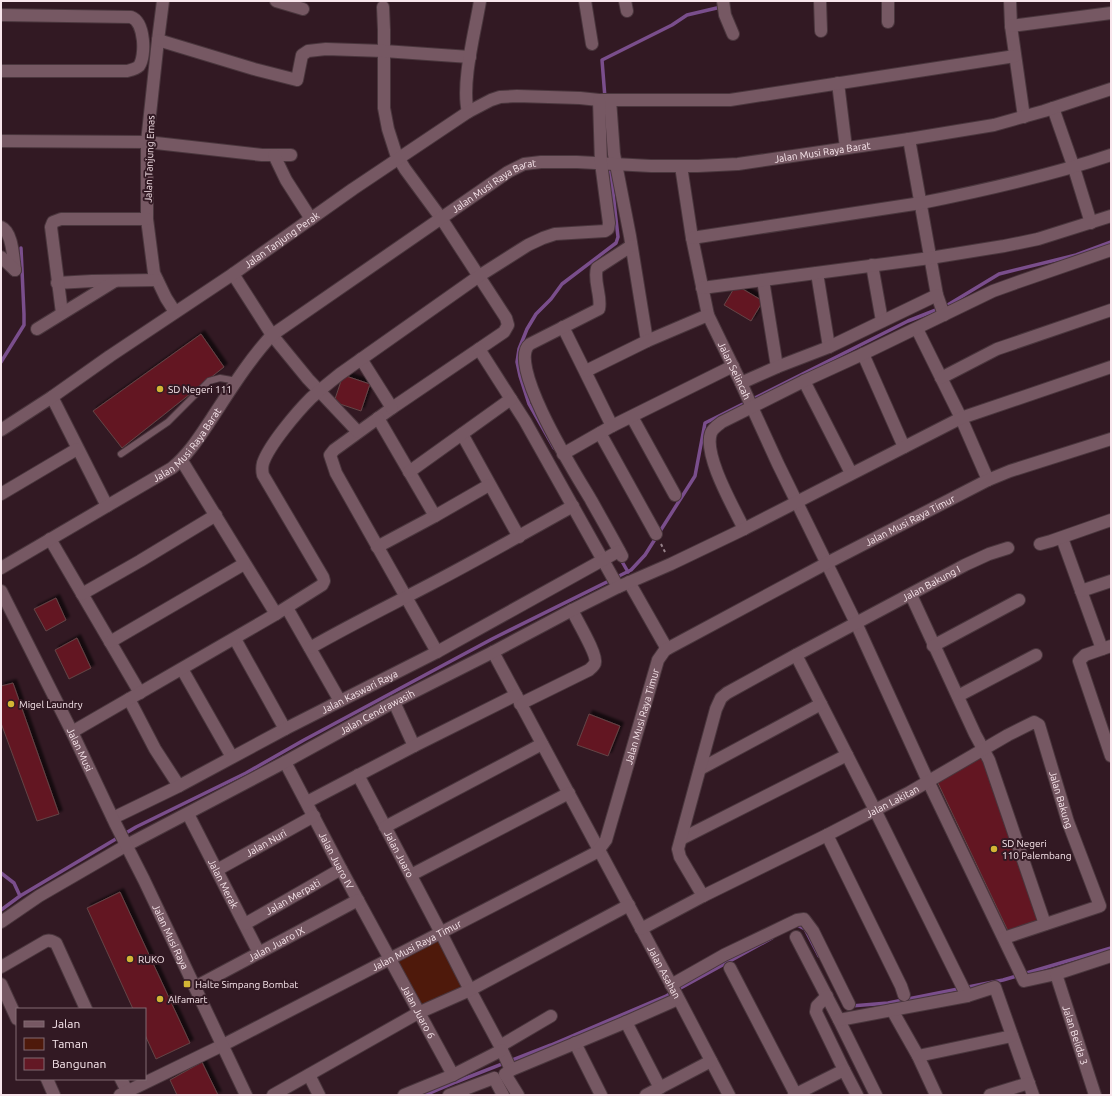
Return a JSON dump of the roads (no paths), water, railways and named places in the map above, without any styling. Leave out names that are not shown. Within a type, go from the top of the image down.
[{"type":"street","name":"Jalan Tanjung Emas","points":[[164,1],[158,40],[148,142],[147,219],[150,246],[157,280],[175,312]]},
{"type":"street","points":[[276,1],[303,9]]},
{"type":"street","points":[[468,112],[466,92],[470,57],[480,1]]},
{"type":"street","points":[[585,1],[592,44]]},
{"type":"street","points":[[820,1],[822,32]]},
{"type":"street","points":[[888,1],[888,22]]},
{"type":"street","points":[[1010,1],[1011,26],[1024,117]]},
{"type":"street","points":[[383,7],[384,108],[388,129],[399,159],[441,218],[506,318],[508,325],[504,332],[358,432],[334,450],[330,455],[336,473],[437,652]]},
{"type":"street","points":[[724,7],[733,34]]},
{"type":"street","points":[[1011,26],[1111,13]]},
{"type":"street","points":[[1,15],[131,17],[135,18],[140,24],[143,43],[140,65],[137,68],[127,71],[1,70]]},
{"type":"street","points":[[158,40],[254,69],[297,80],[302,55],[308,51],[326,49],[384,51],[470,57]]},
{"type":"street","name":"Jalan Tanjung Perak","points":[[1,430],[233,274],[468,112],[490,100],[500,97],[517,96],[604,100],[730,100],[1015,56]]},
{"type":"street","points":[[838,83],[846,148]]},
{"type":"street","name":"Jalan Musi Raya Barat","points":[[1,568],[156,479],[182,461],[258,350],[272,336],[508,172],[524,164],[534,162],[556,162],[682,166],[738,164],[994,125],[1111,89]]},
{"type":"street","points":[[72,732],[287,608],[322,585],[324,579],[263,475],[263,462],[292,418],[319,391],[361,359],[479,276],[528,245],[543,238],[555,234],[605,231],[608,229],[609,164],[604,100]]},
{"type":"street","points":[[1053,108],[1091,223]]},
{"type":"street","points":[[909,139],[940,306]]},
{"type":"street","points":[[1,141],[148,142],[274,155],[291,155]]},
{"type":"street","points":[[274,155],[286,180],[311,219]]},
{"type":"street","points":[[692,238],[921,203],[1003,186],[1074,168],[1111,155]]},
{"type":"street","points":[[609,164],[631,246],[647,341]]},
{"type":"street","name":"Jalan Selincah","points":[[682,166],[692,238],[708,314],[778,464],[827,563]]},
{"type":"street","points":[[702,288],[930,258],[1018,244],[1111,216]]},
{"type":"street","points":[[62,313],[51,227],[54,221],[61,219],[147,219]]},
{"type":"street","points":[[1,227],[6,230],[10,238],[15,270],[1,257]]},
{"type":"street","points":[[615,554],[573,506],[536,420],[533,392],[527,369],[526,350],[530,344],[599,309],[600,304],[596,274],[597,268],[631,246]]},
{"type":"street","points":[[742,386],[777,367],[829,347],[882,321],[993,292],[1111,250]]},
{"type":"street","points":[[872,265],[882,321]]},
{"type":"street","points":[[817,273],[829,347]]},
{"type":"street","points":[[233,274],[272,336],[293,362],[358,432]]},
{"type":"street","points":[[37,329],[117,280]]},
{"type":"street","points":[[57,283],[157,280]]},
{"type":"street","points":[[763,280],[777,367]]},
{"type":"street","points":[[744,529],[711,456],[710,440],[711,433],[715,427],[751,405],[917,328],[940,306]]},
{"type":"street","points":[[942,378],[997,349],[1111,310]]},
{"type":"street","points":[[586,371],[647,341],[708,314]]},
{"type":"street","points":[[563,327],[612,426]]},
{"type":"street","points":[[917,328],[961,418],[988,480]]},
{"type":"street","points":[[479,349],[511,399],[536,420],[563,454],[615,554],[619,581],[667,649]]},
{"type":"street","points":[[863,354],[904,447]]},
{"type":"street","points":[[361,359],[392,408]]},
{"type":"street","points":[[563,454],[612,426],[733,366]]},
{"type":"street","name":"Jalan Cendrawasih","points":[[1,922],[39,896],[126,843],[188,814],[394,702],[493,652],[572,610],[619,581],[671,564],[797,503],[851,473],[961,418],[1111,367]]},
{"type":"street","points":[[804,381],[851,473]]},
{"type":"street","points":[[52,397],[107,506]]},
{"type":"street","points":[[409,472],[511,399]]},
{"type":"street","points":[[632,417],[675,495]]},
{"type":"street","points":[[378,418],[435,516]]},
{"type":"street","points":[[600,433],[656,534]]},
{"type":"street","points":[[462,434],[489,485],[519,536]]},
{"type":"street","name":"Jalan Musi Raya Timur","points":[[125,1094],[593,855],[599,850],[607,839],[658,660],[662,652],[827,563],[988,480],[1010,471],[1111,439]]},
{"type":"street","points":[[1,494],[78,449]]},
{"type":"street","points":[[182,461],[276,614]]},
{"type":"street","points":[[378,547],[489,485]]},
{"type":"street","points":[[310,648],[350,625],[406,597],[573,506]]},
{"type":"street","points":[[82,594],[216,515]]},
{"type":"street","points":[[1040,544],[1062,538],[1111,520]]},
{"type":"street","points":[[1062,538],[1081,591],[1106,647],[1085,655],[1079,661],[1111,756]]},
{"type":"street","points":[[50,539],[140,693]]},
{"type":"street","name":"Jalan Bakung I","points":[[703,896],[678,852],[720,698],[796,654],[965,565],[1008,548]]},
{"type":"street","name":"Jalan Kaswari Raya","points":[[114,821],[285,729],[437,652],[615,554]]},
{"type":"street","name":"Jalan Lakitan","points":[[641,929],[703,896],[827,835],[928,781],[827,563]]},
{"type":"street","points":[[110,642],[244,564]]},
{"type":"street","points":[[1081,591],[1111,581]]},
{"type":"street","name":"Jalan Musi","points":[[1,591],[72,732],[114,821]]},
{"type":"street","points":[[910,594],[933,646],[984,749],[1045,924],[1004,938]]},
{"type":"street","points":[[933,646],[1019,600]]},
{"type":"street","points":[[287,608],[340,701]]},
{"type":"street","points":[[307,802],[414,746],[589,670],[595,664],[596,660],[592,648],[572,610]]},
{"type":"street","points":[[234,638],[285,729]]},
{"type":"street","name":"Jalan Asahan","points":[[493,652],[729,1095]]},
{"type":"street","points":[[796,654],[966,994]]},
{"type":"street","points":[[958,696],[1036,655]]},
{"type":"street","points":[[182,669],[232,757]]},
{"type":"street","points":[[129,699],[155,749],[179,786]]},
{"type":"street","points":[[394,702],[414,746]]},
{"type":"street","points":[[700,769],[821,704]]},
{"type":"street","name":"Jalan Bakung","points":[[984,749],[1031,723],[1036,722],[1039,725],[1068,822],[1100,906],[1045,924]]},
{"type":"street","points":[[385,827],[542,744]]},
{"type":"street","points":[[984,749],[928,781],[1024,981],[1056,974],[1111,956]]},
{"type":"street","points":[[681,839],[847,755]]},
{"type":"street","name":"Jalan Juaro IV","points":[[285,762],[390,958]]},
{"type":"street","name":"Jalan Juaro","points":[[358,775],[470,990],[503,1066]]},
{"type":"street","points":[[411,875],[569,793]]},
{"type":"street","name":"Jalan Merak","points":[[188,814],[259,953]]},
{"type":"street","name":"Jalan Nuri","points":[[217,870],[314,816]]},
{"type":"street","name":"Jalan Musi Raya","points":[[114,821],[126,843],[246,1095]]},
{"type":"street","points":[[827,835],[902,986],[904,995]]},
{"type":"street","name":"Jalan Merpati","points":[[245,924],[341,869]]},
{"type":"street","name":"Jalan Juaro IX","points":[[195,987],[358,900]]},
{"type":"street","points":[[273,1095],[418,1013],[470,990],[629,905]]},
{"type":"street","points":[[449,1095],[503,1066],[575,1044],[626,1022],[675,992],[724,955],[797,920],[804,919],[813,931],[850,1004]]},
{"type":"street","points":[[796,937],[876,1095]]},
{"type":"street","points":[[1,967],[50,940],[56,943],[86,1008]]},
{"type":"street","name":"Jalan Juaro 6","points":[[390,958],[418,1013],[450,1070]]},
{"type":"street","points":[[730,968],[795,1095],[844,1070]]},
{"type":"street","name":"Jalan Belida 3","points":[[1056,974],[1095,1095]]},
{"type":"street","points":[[839,1020],[995,987],[1031,1089],[990,1095]]},
{"type":"street","points":[[2,989],[16,1017]]},
{"type":"street","points":[[827,996],[817,1006],[816,1012],[857,1095]]},
{"type":"street","points":[[892,1010],[918,1056],[936,1095]]},
{"type":"street","points":[[404,1095],[450,1070],[503,1066],[551,1016]]},
{"type":"street","points":[[626,1022],[660,1088]]},
{"type":"street","points":[[918,1056],[1012,1036]]},
{"type":"street","points":[[575,1044],[599,1094]]},
{"type":"street","points":[[646,1095],[711,1061]]},
{"type":"street","points":[[503,1066],[504,1095]]},
{"type":"street","points":[[503,1066],[518,1095]]},
{"type":"street","points":[[309,1076],[320,1095]]},
{"type":"street","points":[[47,1080],[54,1095]]},
{"type":"street","points":[[121,1080],[125,1094]]},
{"type":"lane","points":[[121,454],[168,422],[209,382],[220,378],[237,380]]},
{"type":"waterway","points":[[605,98],[602,60],[672,25],[687,15],[721,7]]},
{"type":"waterway","points":[[554,448],[529,404],[517,362],[519,349],[527,329],[536,314],[551,299],[562,284],[616,243],[618,237],[610,166]]},
{"type":"waterway","points":[[1,910],[20,896],[136,827],[246,773],[304,740],[492,639],[631,570],[645,555],[695,476],[705,423],[908,321],[946,306],[999,274],[1076,255],[1111,242]]},
{"type":"waterway","points":[[1,362],[24,325],[21,248]]},
{"type":"waterway","points":[[620,558],[628,572]]},
{"type":"waterway","points":[[1,873],[14,883],[20,896]]},
{"type":"waterway","points":[[795,926],[797,925],[805,929],[819,956]]},
{"type":"waterway","points":[[425,1095],[551,1045],[666,996],[772,938]]},
{"type":"waterway","points":[[851,1006],[888,1003],[1003,980],[1111,948]]},
{"type":"place","name":"SD Negeri 111","points":[[160,389]]},
{"type":"place","name":"Migel Laundry","points":[[11,704]]},
{"type":"place","name":"SD Negeri 110 Palembang","points":[[994,849]]},
{"type":"place","name":"RUKO","points":[[130,959]]},
{"type":"place","name":"Halte Simpang Bombat","points":[[187,984]]},
{"type":"place","name":"Alfamart","points":[[160,999]]}]
